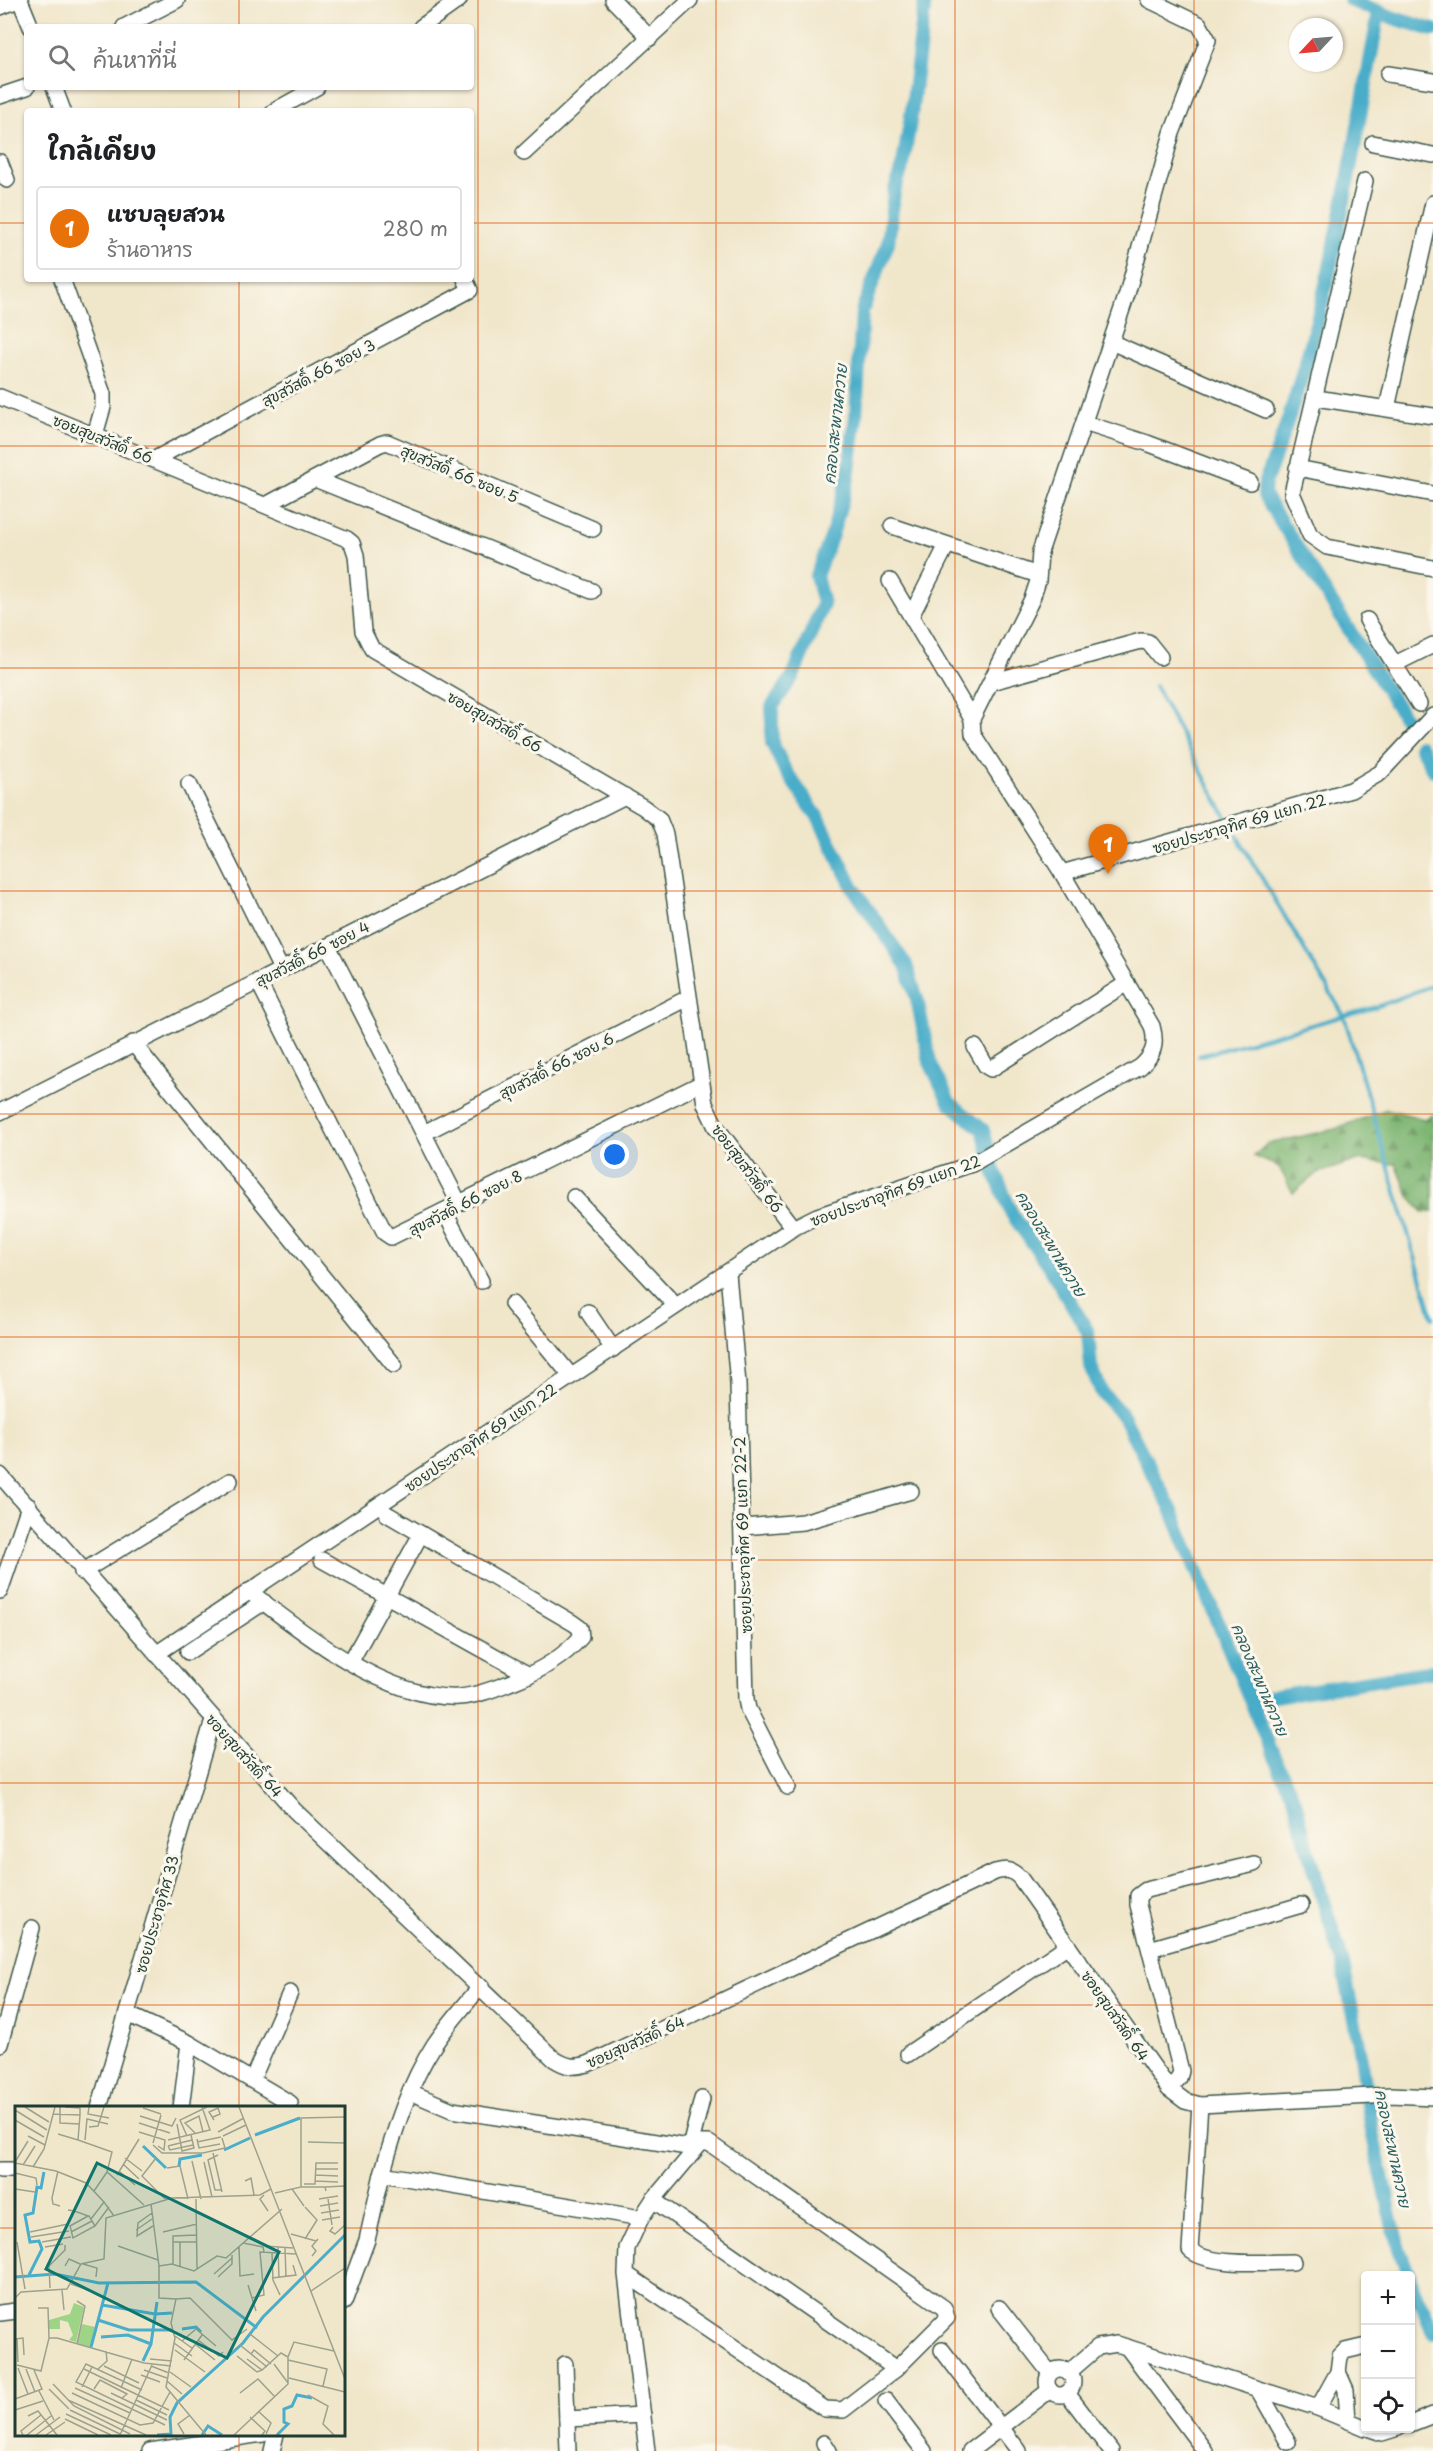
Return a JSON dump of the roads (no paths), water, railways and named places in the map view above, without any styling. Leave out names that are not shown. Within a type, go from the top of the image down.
[{"type":"street","points":[[0,7],[19,0],[30,24]]},
{"type":"street","points":[[130,24],[177,0]]},
{"type":"street","points":[[425,24],[459,0]]},
{"type":"street","points":[[613,0],[650,38]]},
{"type":"street","points":[[524,153],[690,0]]},
{"type":"street","points":[[972,719],[1032,599],[1038,575],[1040,552],[1111,342],[1172,133],[1208,40],[1199,24],[1149,0]]},
{"type":"street","points":[[1388,74],[1433,81]]},
{"type":"street","points":[[0,96],[24,88]]},
{"type":"street","points":[[55,90],[62,108]]},
{"type":"street","points":[[279,108],[311,90]]},
{"type":"street","points":[[1372,143],[1433,154]]},
{"type":"street","points":[[0,162],[7,180]]},
{"type":"street","points":[[1365,181],[1292,494],[1310,535],[1327,547],[1433,568]]},
{"type":"street","points":[[1387,408],[1433,203]]},
{"type":"street","points":[[63,282],[103,394],[103,407],[95,435]]},
{"type":"street","name":"สุขสวัสดิ์ 66 ซอย 3","points":[[155,459],[470,290],[466,282]]},
{"type":"street","points":[[1111,342],[1266,410]]},
{"type":"street","name":"ซอยสุขสวัสดิ์ 66","points":[[0,397],[266,505],[352,543],[356,555],[363,631],[372,649],[625,796],[643,807],[663,825],[700,1084],[705,1104],[716,1127],[793,1228]]},
{"type":"street","points":[[1316,398],[1433,416]]},
{"type":"street","points":[[1084,423],[1147,443],[1250,482]]},
{"type":"street","name":"สุขสวัสดิ์ 66 ซอย 5","points":[[266,505],[387,442],[593,529]]},
{"type":"street","points":[[1297,468],[1433,494]]},
{"type":"street","points":[[315,479],[592,591]]},
{"type":"street","points":[[892,526],[1038,575]]},
{"type":"street","points":[[911,616],[947,545]]},
{"type":"street","points":[[890,581],[972,719],[973,734],[1062,873]]},
{"type":"street","points":[[1367,620],[1419,704]]},
{"type":"street","points":[[992,682],[1141,641],[1148,642],[1160,657]]},
{"type":"street","points":[[1395,664],[1433,645]]},
{"type":"street","name":"ซอยประชาอุทิศ 69 แยก 22","points":[[156,1654],[475,1443],[676,1306],[728,1274],[793,1228],[817,1216],[972,1164],[1140,1067],[1150,1058],[1155,1037],[1152,1026],[1062,873],[1352,790],[1380,773],[1433,716]]},
{"type":"street","points":[[189,784],[281,969]]},
{"type":"street","name":"สุขสวัสดิ์ 66 ซอย 4","points":[[0,1112],[625,796]]},
{"type":"street","points":[[328,946],[459,1203]]},
{"type":"street","name":"สุขสวัสดิ์ 66 ซอย 8","points":[[258,981],[386,1233],[391,1237],[400,1235],[459,1203],[700,1084]]},
{"type":"street","points":[[975,1047],[986,1066],[991,1069],[1127,983]]},
{"type":"street","name":"สุขสวัสดิ์ 66 ซอย 6","points":[[424,1133],[688,998]]},
{"type":"street","points":[[133,1043],[394,1365]]},
{"type":"street","points":[[574,1197],[676,1306]]},
{"type":"street","points":[[444,1211],[481,1281]]},
{"type":"street","name":"ซอยประชาอุทิศ 69 แยก 22-2","points":[[728,1274],[738,1384],[746,1699],[762,1737],[788,1787]]},
{"type":"street","points":[[512,1304],[571,1376]]},
{"type":"street","points":[[588,1312],[613,1349]]},
{"type":"street","name":"ซอยสุขสวัสดิ์ 64","points":[[0,1475],[29,1506],[82,1572],[294,1809],[481,1986],[554,2059],[574,2068],[588,2064],[727,1999],[906,1911],[995,1872],[1013,1870],[1169,2089],[1185,2101],[1200,2105],[1391,2095],[1433,2097]]},
{"type":"street","points":[[82,1572],[230,1481]]},
{"type":"street","points":[[743,1527],[803,1522],[911,1491]]},
{"type":"street","points":[[0,1591],[29,1506]]},
{"type":"street","points":[[249,1591],[332,1651],[351,1661],[408,1689],[460,1697],[496,1688],[529,1675],[554,1661],[580,1640],[580,1628],[387,1514]]},
{"type":"street","points":[[351,1661],[421,1534]]},
{"type":"street","points":[[322,1560],[529,1675]]},
{"type":"street","points":[[188,1652],[264,1602]]},
{"type":"street","name":"ซอยประชาอุทิศ 33","points":[[100,2106],[213,1720]]},
{"type":"street","points":[[1169,2089],[1179,2078],[1181,2071],[1138,1905],[1138,1896],[1146,1890],[1254,1864]]},
{"type":"street","points":[[1150,1949],[1301,1905]]},
{"type":"street","points":[[0,2044],[32,1928]]},
{"type":"street","points":[[908,2054],[1068,1945]]},
{"type":"street","points":[[345,2299],[368,2240],[382,2174],[410,2092],[433,2046],[481,1986]]},
{"type":"street","points":[[252,2080],[290,1993]]},
{"type":"street","points":[[127,2014],[189,2043],[290,2103]]},
{"type":"street","points":[[181,2106],[189,2043]]},
{"type":"street","points":[[410,2092],[452,2110],[692,2148]]},
{"type":"street","points":[[692,2148],[702,2100]]},
{"type":"street","points":[[1200,2105],[1190,2250],[1196,2255],[1226,2260],[1293,2262]]},
{"type":"street","points":[[626,2274],[825,2409],[843,2410],[896,2369],[947,2318],[944,2308],[709,2143],[700,2143],[692,2148],[653,2200],[641,2218],[627,2248],[626,2274],[647,2451]]},
{"type":"street","points":[[382,2174],[641,2218]]},
{"type":"street","points":[[653,2200],[896,2369]]},
{"type":"street","points":[[999,2308],[1050,2373]]},
{"type":"street","points":[[0,2313],[15,2312]]},
{"type":"street","points":[[1069,2372],[1098,2347],[1117,2344],[1318,2408],[1361,2426]]},
{"type":"street","points":[[1127,2347],[1205,2451]]},
{"type":"street","points":[[1318,2408],[1338,2372],[1340,2356],[1345,2351],[1361,2347]]},
{"type":"street","points":[[942,2350],[1019,2451]]},
{"type":"street","points":[[565,2364],[568,2451]]},
{"type":"street","points":[[1063,2369],[1069,2372],[1073,2383],[1067,2393],[1061,2395],[1050,2391],[1046,2381],[1050,2373],[1063,2369]]},
{"type":"street","points":[[1338,2372],[1346,2390],[1348,2421]]},
{"type":"street","points":[[970,2451],[1050,2391]]},
{"type":"street","points":[[1259,2391],[1288,2442]]},
{"type":"street","points":[[1067,2393],[1111,2451]]},
{"type":"street","points":[[886,2402],[924,2451]]},
{"type":"street","points":[[567,2420],[643,2415]]},
{"type":"street","points":[[1415,2422],[1433,2415]]},
{"type":"street","points":[[150,2451],[250,2436]]},
{"type":"street","points":[[272,2451],[276,2436]]},
{"type":"waterway","name":"คลองสะพานควาย","points":[[925,0],[911,116],[903,164],[894,192],[888,243],[862,311],[856,416],[848,478],[832,535],[816,576],[823,604],[793,676],[772,707],[772,743],[785,770],[819,819],[852,886],[906,965],[917,999],[930,1062],[949,1102],[983,1130],[994,1171],[1012,1214],[1050,1268],[1088,1332],[1091,1367],[1102,1393],[1123,1416],[1171,1509],[1273,1755],[1295,1801],[1342,1960],[1360,2049],[1372,2132],[1398,2246],[1407,2271]]},
{"type":"waterway","points":[[1350,0],[1394,18],[1433,30]]},
{"type":"waterway","points":[[1379,12],[1346,191],[1320,310],[1286,426],[1265,482],[1264,495],[1409,725]]},
{"type":"waterway","points":[[1155,686],[1226,817]]},
{"type":"waterway","points":[[1420,746],[1433,770]]},
{"type":"waterway","points":[[1237,836],[1344,1016],[1433,1318]]},
{"type":"waterway","points":[[1199,1056],[1376,1007],[1433,985]]},
{"type":"waterway","points":[[1250,1700],[1433,1671]]},
{"type":"waterway","name":"คลองสะพานควาย","points":[[1415,2291],[1433,2332]]},
{"type":"place","name":"แซบลุยสวน","points":[[1108,874]]}]
